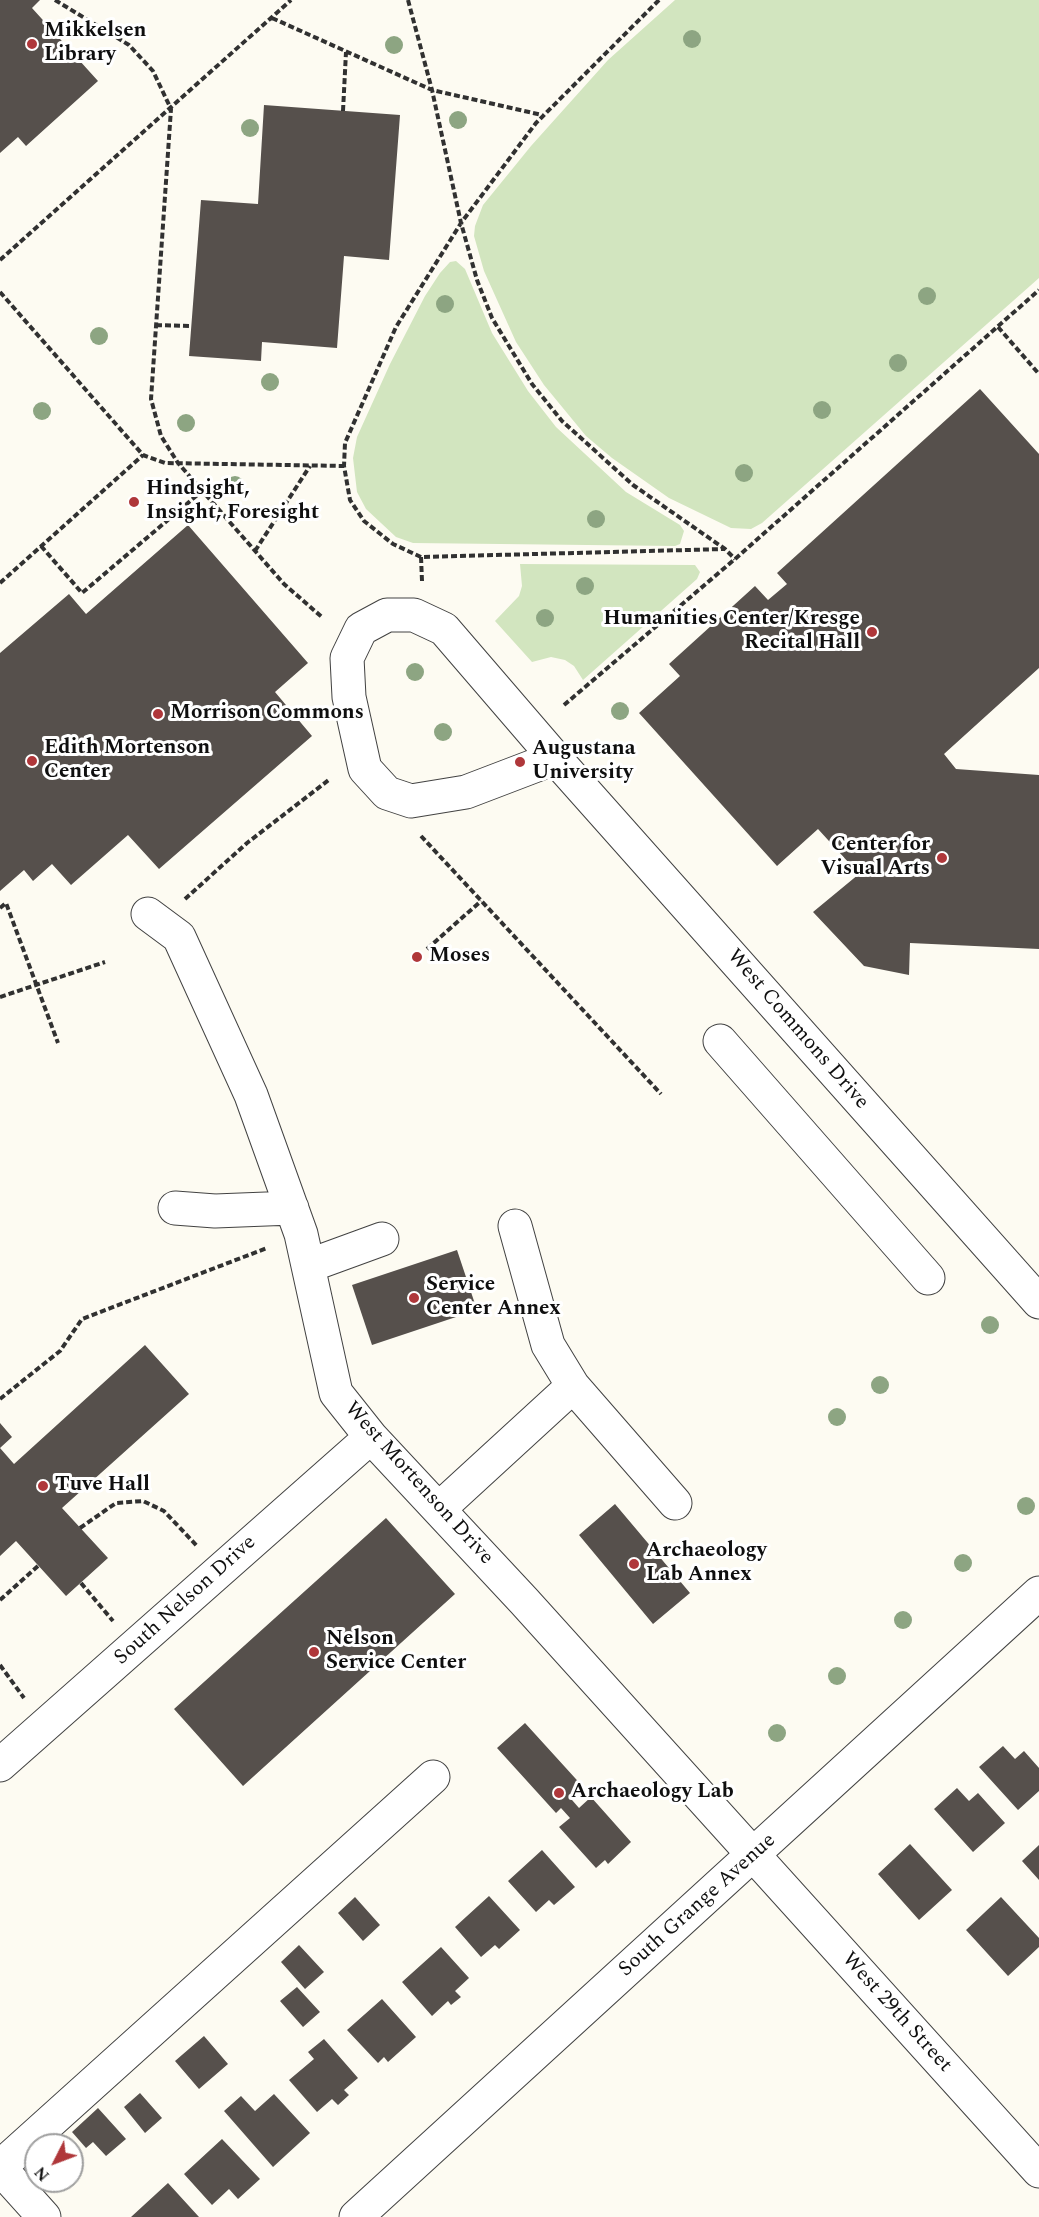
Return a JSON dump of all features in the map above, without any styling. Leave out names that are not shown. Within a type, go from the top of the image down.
[{"type":"street","name":"West Commons Drive","points":[[555,758],[466,792],[411,801],[387,794],[365,769],[349,697],[347,658],[361,629],[387,615],[414,615],[444,628],[555,758],[1039,1302]]},
{"type":"street","name":"West Mortenson Drive","points":[[148,914],[179,937],[251,1095],[297,1221],[336,1393],[371,1437],[440,1508],[754,1855]]},
{"type":"street","points":[[720,1041],[928,1278]]},
{"type":"street","points":[[175,1208],[297,1221]]},
{"type":"street","points":[[515,1226],[548,1345],[573,1386],[675,1503]]},
{"type":"street","points":[[308,1266],[382,1239]]},
{"type":"street","points":[[440,1508],[573,1386]]},
{"type":"street","name":"South Nelson Drive","points":[[0,1765],[371,1437]]},
{"type":"street","name":"South Grange Avenue","points":[[356,2217],[1039,1593]]},
{"type":"street","points":[[44,2217],[0,2167],[434,1777]]},
{"type":"street","name":"West 29th Street","points":[[754,1855],[1039,2171]]},
{"type":"path","points":[[55,0],[129,45],[153,71],[171,109],[151,399],[160,436],[178,463],[284,584],[323,618]]},
{"type":"path","points":[[0,260],[291,0]]},
{"type":"path","points":[[408,0],[432,90],[461,223],[477,280],[492,318],[539,394],[562,421],[633,485],[725,549],[735,559]]},
{"type":"path","points":[[659,0],[543,115],[461,223],[396,327],[345,443],[344,466],[350,500],[364,521],[393,544],[421,557],[725,549]]},
{"type":"path","points":[[272,18],[432,90],[543,115]]},
{"type":"path","points":[[343,111],[346,52]]},
{"type":"path","points":[[564,705],[735,559],[1039,290]]},
{"type":"path","points":[[0,292],[143,455],[165,463],[344,466]]},
{"type":"path","points":[[156,326],[191,327]]},
{"type":"path","points":[[998,327],[1039,374]]},
{"type":"path","points":[[0,583],[143,455]]},
{"type":"path","points":[[255,551],[310,466]]},
{"type":"path","points":[[41,546],[82,593],[202,491]]},
{"type":"path","points":[[421,557],[422,581]]},
{"type":"path","points":[[182,902],[247,843],[330,779]]},
{"type":"path","points":[[419,834],[661,1094]]},
{"type":"path","points":[[427,949],[482,901]]},
{"type":"path","points":[[0,908],[6,903],[58,1042]]},
{"type":"path","points":[[0,997],[105,962]]},
{"type":"path","points":[[0,1399],[60,1351],[82,1318],[297,1221]]},
{"type":"path","points":[[80,1528],[116,1503],[143,1501],[164,1511],[220,1570]]},
{"type":"path","points":[[0,1600],[39,1565]]},
{"type":"path","points":[[81,1583],[104,1610]]},
{"type":"green space","points":[[675,0],[1039,0],[1039,278],[762,523],[751,529],[731,528],[669,498],[612,458],[586,436],[544,385],[516,342],[484,271],[474,236],[475,226],[483,205],[531,146],[608,60]]},
{"type":"green space","points":[[456,261],[465,269],[492,333],[528,391],[556,427],[626,492],[680,525],[684,531],[680,544],[675,546],[413,543],[396,537],[366,509],[357,492],[353,458],[357,437],[390,364],[425,296],[440,273],[450,262]]},
{"type":"green space","points":[[520,564],[695,565],[700,572],[697,579],[583,680],[574,666],[565,660],[551,657],[532,662],[495,621],[519,596],[522,586]]},
{"type":"building","name":"Mikkelsen Library","points":[[0,0],[40,0],[32,8],[98,81],[26,146],[18,137],[0,153]]},
{"type":"building","points":[[264,105],[400,115],[389,260],[344,256],[337,348],[262,342],[261,361],[189,356],[201,200],[258,204]]},
{"type":"building","name":"Humanities Center/Kresge Recital Hall","points":[[980,389],[1039,454],[1039,668],[944,754],[956,769],[1039,775],[1039,949],[910,943],[909,975],[864,966],[813,912],[859,874],[818,829],[777,866],[639,713],[680,676],[669,664],[755,586],[768,600],[787,584],[777,573]]},
{"type":"building","name":"Morrison Commons","points":[[188,525],[308,663],[275,692],[312,736],[159,869],[128,835],[71,885],[52,864],[33,881],[24,870],[0,891],[0,653],[69,594],[86,614]]},
{"type":"building","name":"Service Center Annex","points":[[457,1250],[477,1310],[372,1345],[352,1285]]},
{"type":"building","name":"Tuve Hall","points":[[145,1345],[189,1394],[62,1508],[108,1558],[66,1596],[16,1541],[0,1556],[0,1448],[14,1464]]},
{"type":"building","name":"Tuve Hall","points":[[0,1423],[12,1437],[0,1448]]},
{"type":"building","name":"Archaeology Lab Annex","points":[[615,1504],[690,1593],[653,1624],[579,1535]]},
{"type":"building","name":"Nelson Service Center","points":[[386,1518],[455,1594],[243,1786],[174,1709]]},
{"type":"building","name":"Archaeology Lab","points":[[525,1723],[585,1789],[572,1800],[579,1808],[591,1797],[631,1842],[608,1864],[605,1860],[596,1868],[559,1827],[570,1818],[561,1808],[556,1813],[497,1748]]},
{"type":"building","points":[[1003,1746],[1015,1759],[1024,1751],[1039,1768],[1039,1791],[1018,1810],[979,1767]]},
{"type":"building","points":[[957,1788],[969,1801],[978,1793],[1005,1823],[973,1852],[934,1809]]},
{"type":"building","points":[[910,1844],[952,1890],[919,1920],[878,1874]]},
{"type":"building","points":[[1039,1845],[1039,1880],[1022,1861]]},
{"type":"building","points":[[542,1850],[575,1887],[554,1905],[549,1900],[536,1912],[508,1881]]},
{"type":"building","points":[[489,1896],[520,1930],[499,1949],[495,1945],[481,1957],[455,1927]]},
{"type":"building","points":[[355,1897],[380,1925],[363,1941],[338,1913]]},
{"type":"building","points":[[1001,1897],[1039,1938],[1039,1947],[1008,1976],[966,1930]]},
{"type":"building","points":[[299,1945],[324,1972],[305,1989],[281,1962]]},
{"type":"building","points":[[441,1947],[469,1978],[455,1991],[461,1997],[451,2005],[448,2001],[432,2016],[402,1982]]},
{"type":"building","points":[[297,1987],[320,2012],[303,2027],[280,2001]]},
{"type":"building","points":[[382,1999],[416,2037],[388,2062],[384,2057],[378,2063],[347,2030]]},
{"type":"building","points":[[204,2036],[228,2064],[199,2089],[175,2061]]},
{"type":"building","points":[[324,2039],[358,2078],[344,2090],[349,2095],[338,2105],[332,2099],[317,2112],[289,2080],[314,2059],[308,2052]]},
{"type":"building","points":[[140,2093],[162,2118],[145,2133],[124,2107]]},
{"type":"building","points":[[274,2094],[310,2133],[273,2167],[224,2111],[241,2096],[255,2111]]},
{"type":"building","points":[[98,2108],[126,2139],[106,2156],[93,2142],[86,2148],[84,2133],[72,2132]]},
{"type":"building","points":[[222,2139],[260,2179],[238,2199],[229,2189],[212,2205],[184,2174]]},
{"type":"building","points":[[168,2183],[199,2217],[131,2217]]},
{"type":"place","name":"Mikkelsen Library","points":[[32,44]]},
{"type":"place","name":"Hindsight, Insight, Foresight","points":[[134,502]]},
{"type":"place","name":"Humanities Center/Kresge Recital Hall","points":[[872,632]]},
{"type":"place","name":"Morrison Commons","points":[[158,714]]},
{"type":"place","name":"Edith Mortenson Center","points":[[32,761]]},
{"type":"place","name":"Augustana University","points":[[520,762]]},
{"type":"place","name":"Center for Visual Arts","points":[[942,858]]},
{"type":"place","name":"Moses","points":[[417,957]]},
{"type":"place","name":"Service Center Annex","points":[[414,1298]]},
{"type":"place","name":"Tuve Hall","points":[[43,1486]]},
{"type":"place","name":"Archaeology Lab Annex","points":[[634,1564]]},
{"type":"place","name":"Nelson Service Center","points":[[314,1652]]},
{"type":"place","name":"Archaeology Lab","points":[[559,1793]]}]
